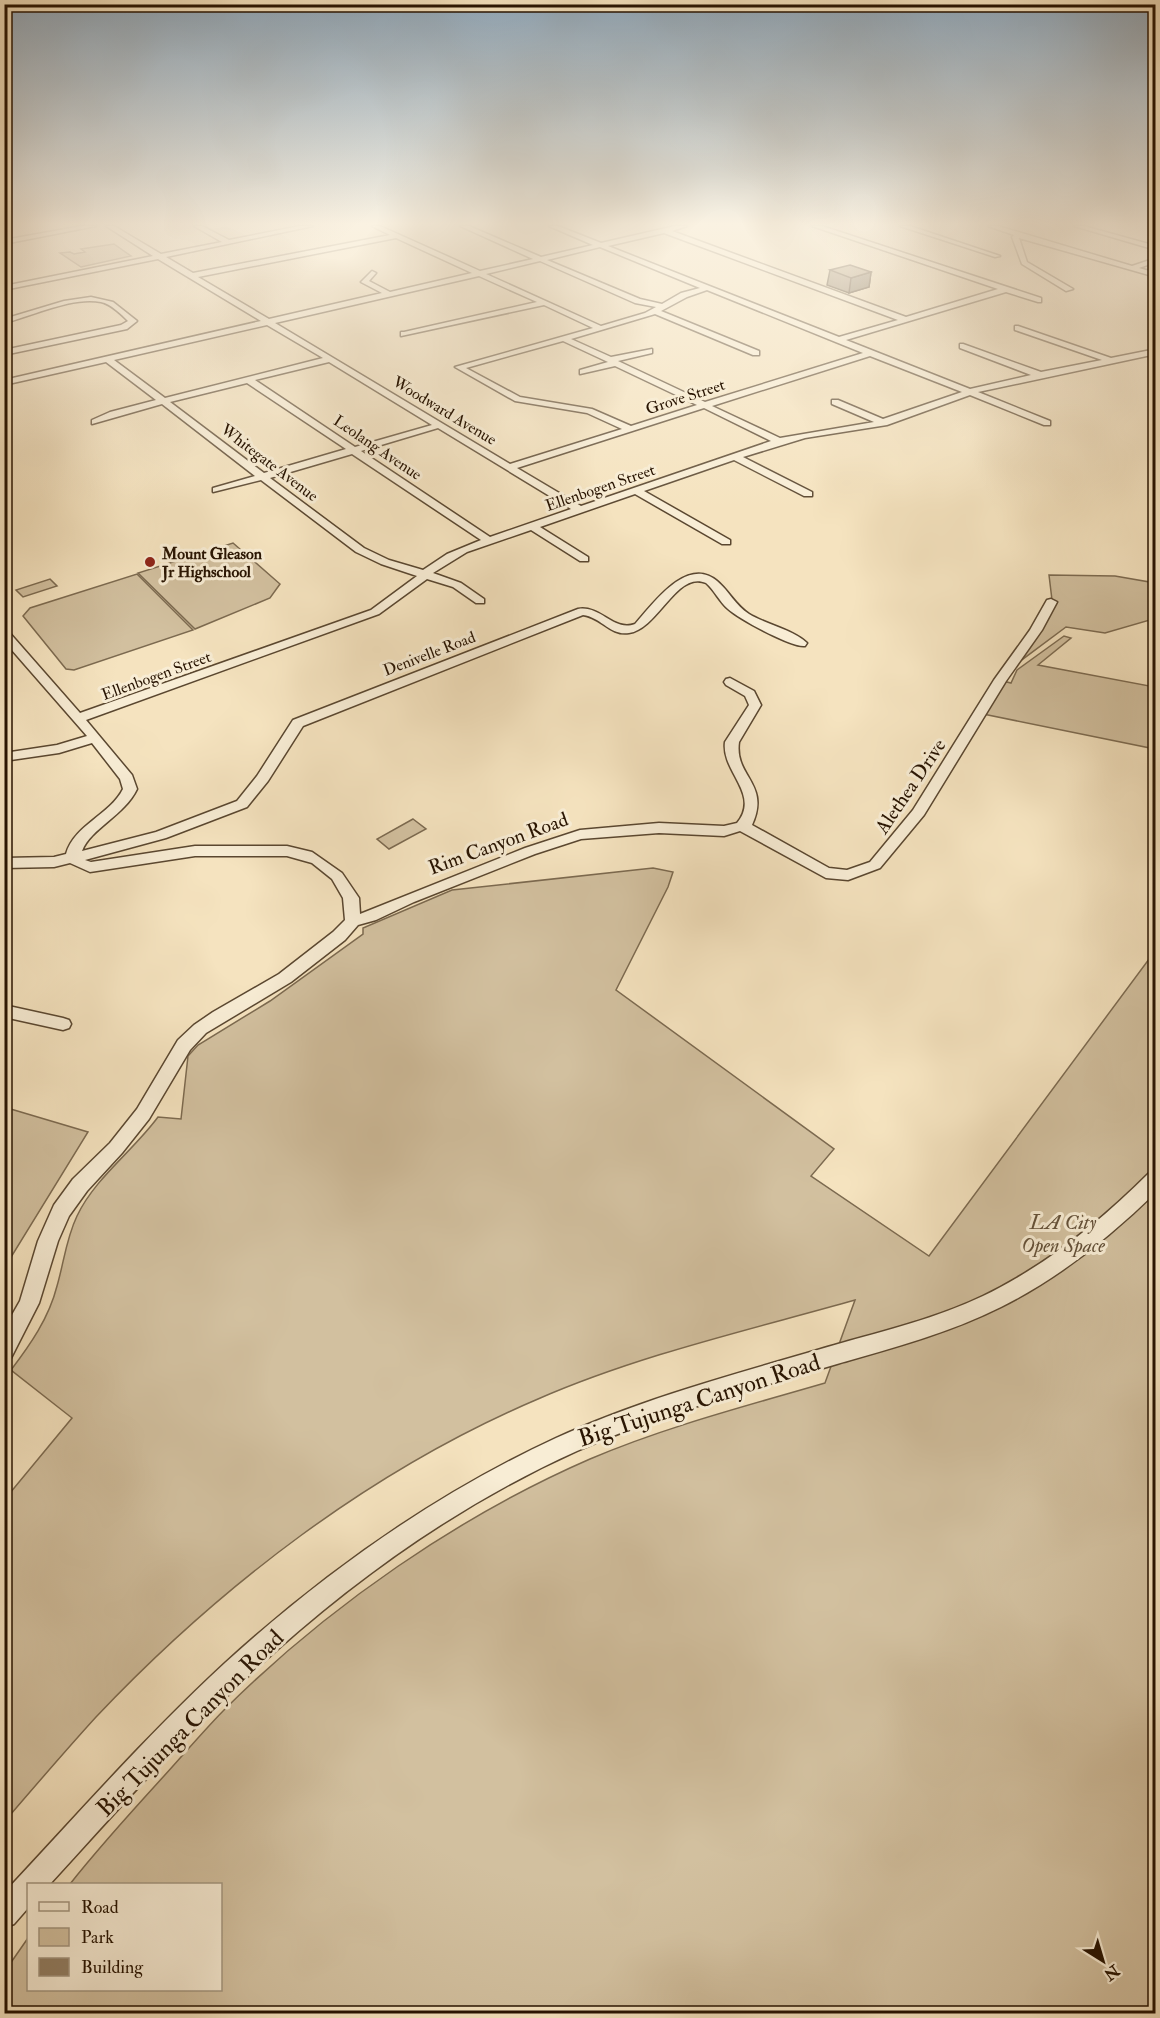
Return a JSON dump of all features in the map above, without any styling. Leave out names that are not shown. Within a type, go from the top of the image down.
[{"type":"street","points":[[4,353],[132,324],[132,320]]},
{"type":"street","name":"Woodward Avenue","points":[[265,320],[580,510]]},
{"type":"street","points":[[4,382],[276,320]]},
{"type":"street","points":[[404,334],[466,320]]},
{"type":"street","points":[[582,320],[600,328]]},
{"type":"street","points":[[627,320],[459,367],[518,399],[589,411],[630,429]]},
{"type":"street","points":[[676,320],[756,353]]},
{"type":"street","points":[[788,320],[1047,423]]},
{"type":"street","points":[[838,340],[905,320]]},
{"type":"street","points":[[1018,328],[1110,360]]},
{"type":"street","points":[[564,338],[779,441]]},
{"type":"street","points":[[963,346],[1040,375]]},
{"type":"street","points":[[583,372],[612,361],[650,351]]},
{"type":"street","name":"Ellenbogen Street","points":[[79,718],[375,612],[396,600],[423,574],[452,555],[734,456],[805,435],[884,423],[969,392],[1155,351]]},
{"type":"street","name":"Grove Street","points":[[510,467],[870,353]]},
{"type":"street","name":"Whitegate Avenue","points":[[107,359],[360,549],[385,562],[457,585],[480,601]]},
{"type":"street","points":[[95,422],[113,414],[330,359]]},
{"type":"street","name":"Leolang Avenue","points":[[249,380],[489,541]]},
{"type":"street","points":[[835,402],[884,423]]},
{"type":"street","points":[[217,490],[440,425]]},
{"type":"street","points":[[734,456],[808,494]]},
{"type":"street","points":[[635,490],[726,542]]},
{"type":"street","points":[[532,526],[584,559]]},
{"type":"street","name":"Denivelle Road","points":[[4,863],[54,862],[161,835],[243,804],[258,786],[291,730],[298,723],[582,611],[595,614],[616,629],[633,629],[639,626],[678,583],[686,580],[703,578],[709,580],[731,606],[742,614],[801,643]]},
{"type":"street","name":"Alethea Drive","points":[[742,826],[825,873],[848,875],[875,865],[920,812],[1000,680],[1036,630],[1051,602]]},
{"type":"street","points":[[4,633],[79,718],[127,778],[130,789],[119,807],[73,850],[73,857],[77,862],[90,867],[195,851],[287,851],[307,855],[326,866],[346,888],[354,910],[353,921],[339,936],[285,978],[200,1029],[184,1046],[143,1114],[116,1148],[80,1185],[61,1211],[48,1241],[29,1303],[4,1351]]},
{"type":"street","points":[[4,656],[19,651]]},
{"type":"street","points":[[730,682],[748,691],[753,696],[755,705],[732,742],[731,749],[732,760],[748,786],[752,801],[746,823],[742,826]]},
{"type":"street","points":[[4,757],[59,749],[95,738]]},
{"type":"street","name":"Rim Canyon Road","points":[[353,921],[371,916],[409,898],[530,851],[580,835],[659,828],[724,831],[742,826]]},
{"type":"street","points":[[4,1011],[63,1024]]},
{"type":"street","name":"Big Tujunga Canyon Road","points":[[33,1883],[146,1761],[233,1673],[371,1557],[423,1523],[490,1483],[590,1436],[651,1412],[909,1334],[993,1301],[1058,1262],[1115,1218],[1155,1179]]},
{"type":"street","points":[[4,1914],[27,1889]]},
{"type":"green space","points":[[233,543],[280,584],[270,598],[195,629],[138,573]]},
{"type":"green space","points":[[137,574],[193,630],[74,670],[66,669],[23,616],[30,608]]},
{"type":"green space","points":[[1049,575],[1115,576],[1155,583],[1155,621],[1153,619],[1105,633],[1066,627],[1015,665],[1003,681],[1011,683],[1017,670],[1064,636],[1071,638],[1038,665],[1155,687],[1155,749],[978,713],[1001,671],[1033,633],[1052,600]]},
{"type":"green space","points":[[50,579],[57,586],[23,597],[16,590]]},
{"type":"green space","points":[[413,819],[426,829],[389,849],[377,839]]},
{"type":"green space","name":"LA City Open Space","points":[[653,868],[673,872],[668,887],[616,990],[834,1149],[811,1176],[929,1256],[1155,951],[1155,2013],[5,2013],[5,1971],[27,1939],[27,1991],[222,1991],[222,1883],[71,1883],[116,1829],[227,1707],[308,1634],[352,1599],[444,1536],[541,1482],[590,1459],[676,1427],[825,1383],[855,1300],[695,1344],[576,1383],[476,1428],[416,1460],[357,1496],[301,1536],[194,1622],[96,1717],[5,1821],[5,1499],[72,1418],[11,1370],[32,1341],[54,1298],[70,1233],[77,1216],[94,1189],[158,1117],[181,1119],[188,1056],[198,1045],[270,1001],[363,934],[363,928],[452,890]]},
{"type":"green space","points":[[4,1107],[88,1132],[5,1267],[4,1267]]},
{"type":"place","name":"Mount Gleason Jr Highschool","points":[[150,562]]}]
